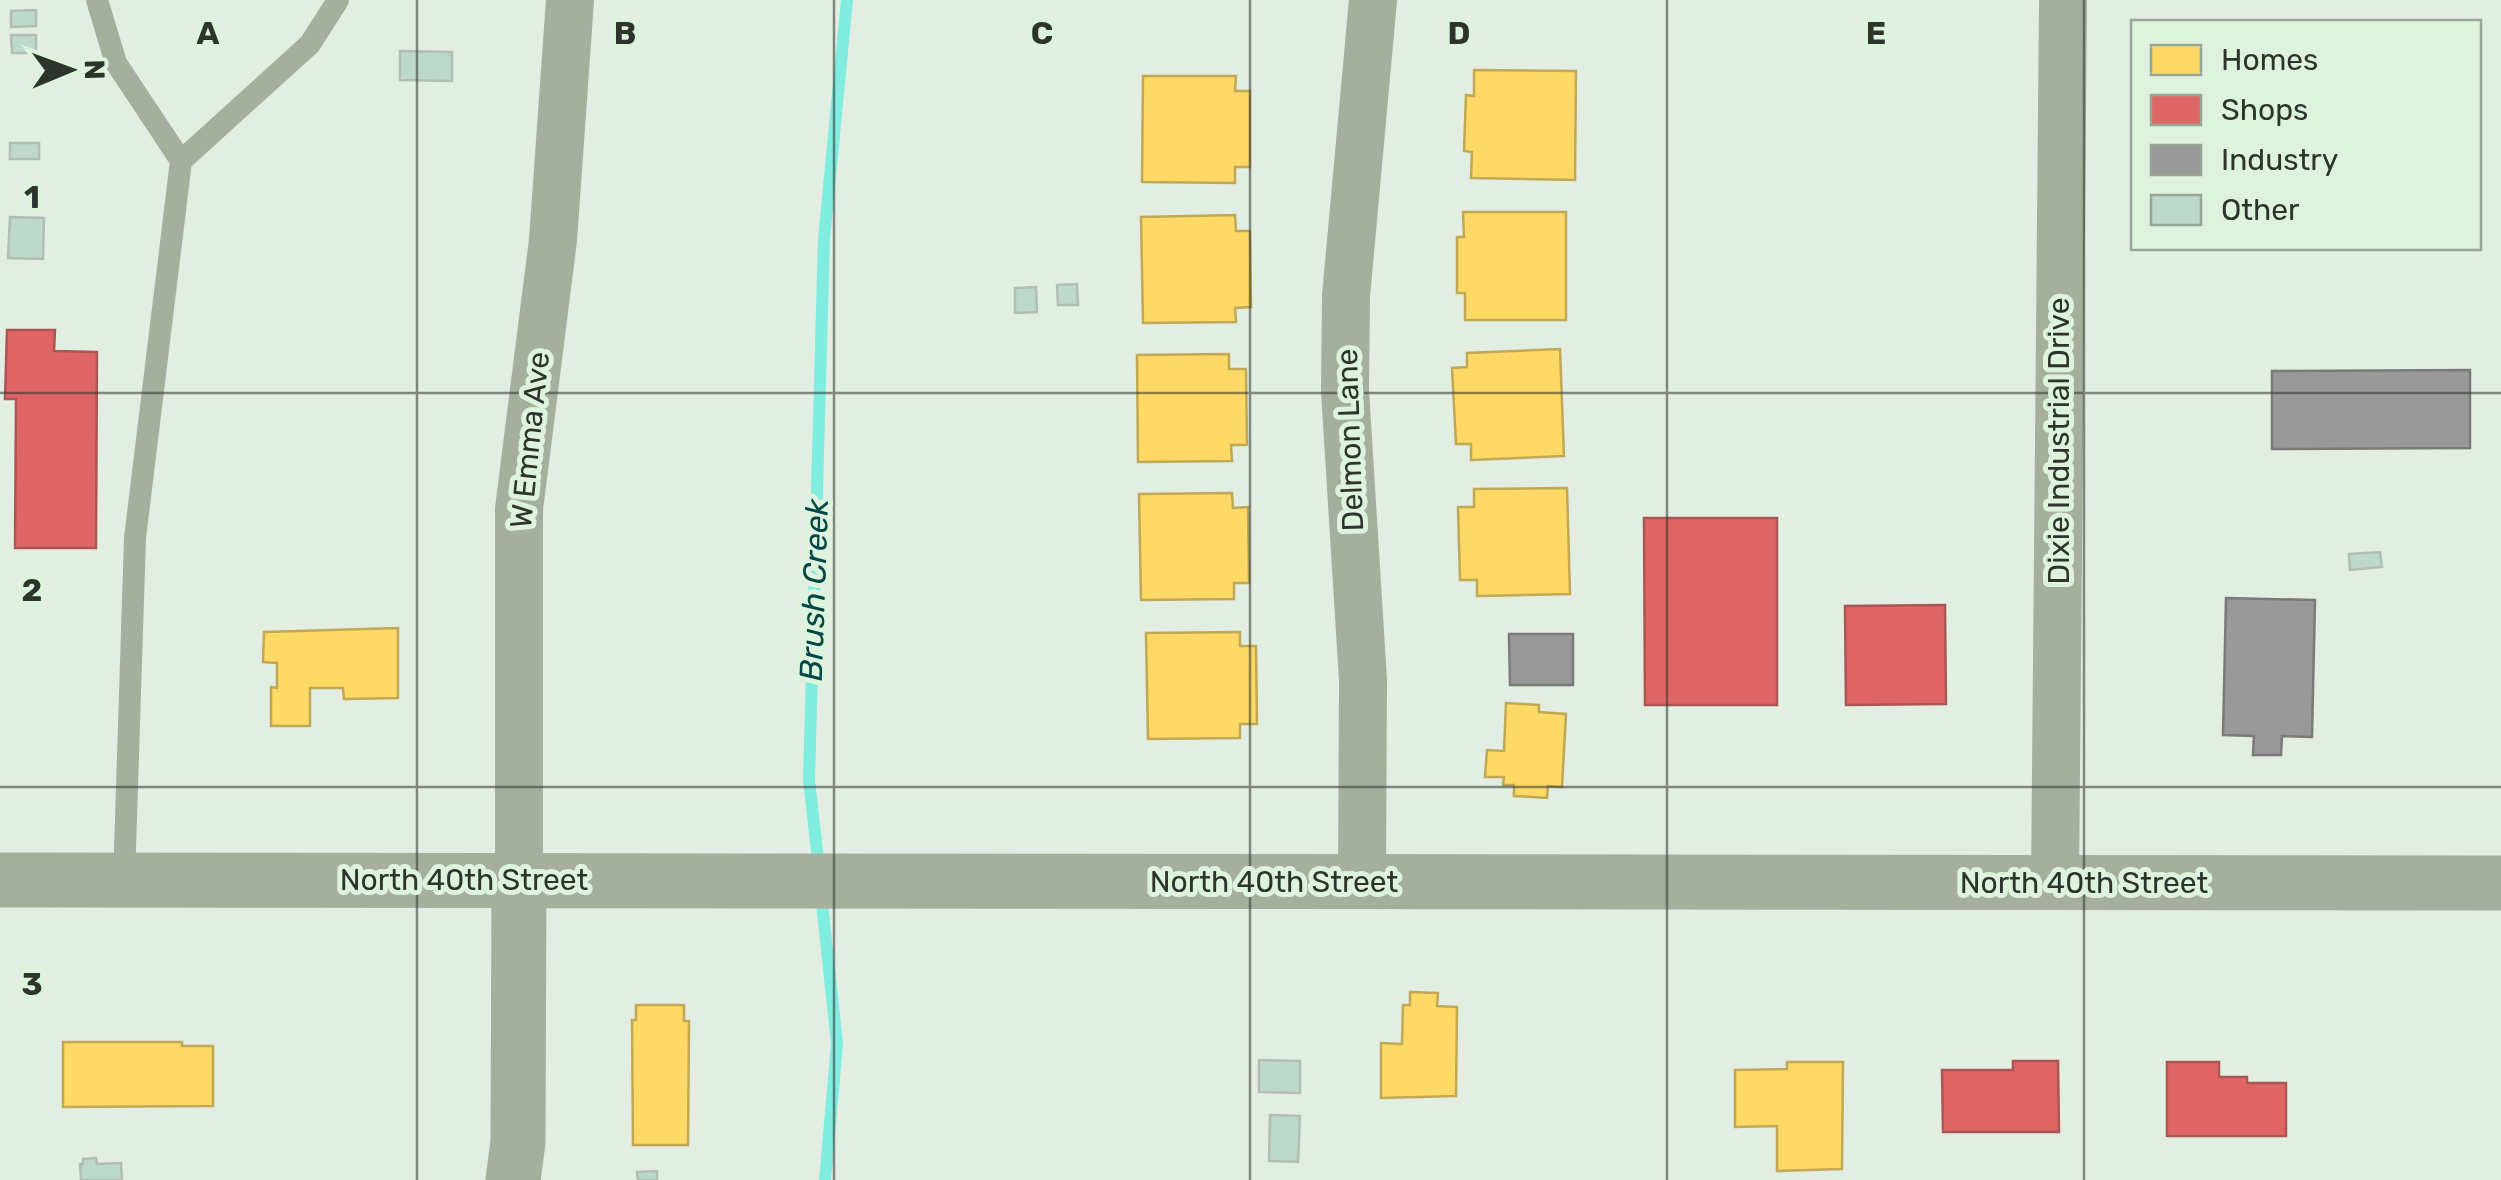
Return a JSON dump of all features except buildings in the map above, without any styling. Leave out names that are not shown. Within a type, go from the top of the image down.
[{"type":"street","name":"W Emma Ave","points":[[519,880],[519,509],[553,240],[570,0]]},
{"type":"street","name":"Delmon Lane","points":[[1362,882],[1363,680],[1345,390],[1346,296],[1373,0]]},
{"type":"street","name":"Dixie Industrial Drive","points":[[2055,883],[2063,0]]},
{"type":"street","name":"North 40th Street","points":[[24,880],[2501,884]]},
{"type":"street","points":[[513,1180],[518,1142],[519,880]]},
{"type":"lane","points":[[97,0],[116,63],[181,161],[135,538],[124,880]]},
{"type":"lane","points":[[181,161],[310,44],[338,0]]},
{"type":"waterway","name":"Brush Creek","points":[[819,869],[809,780],[824,239],[847,0]]},
{"type":"waterway","name":"Brush Creek","points":[[821,894],[837,1044],[825,1180]]}]
